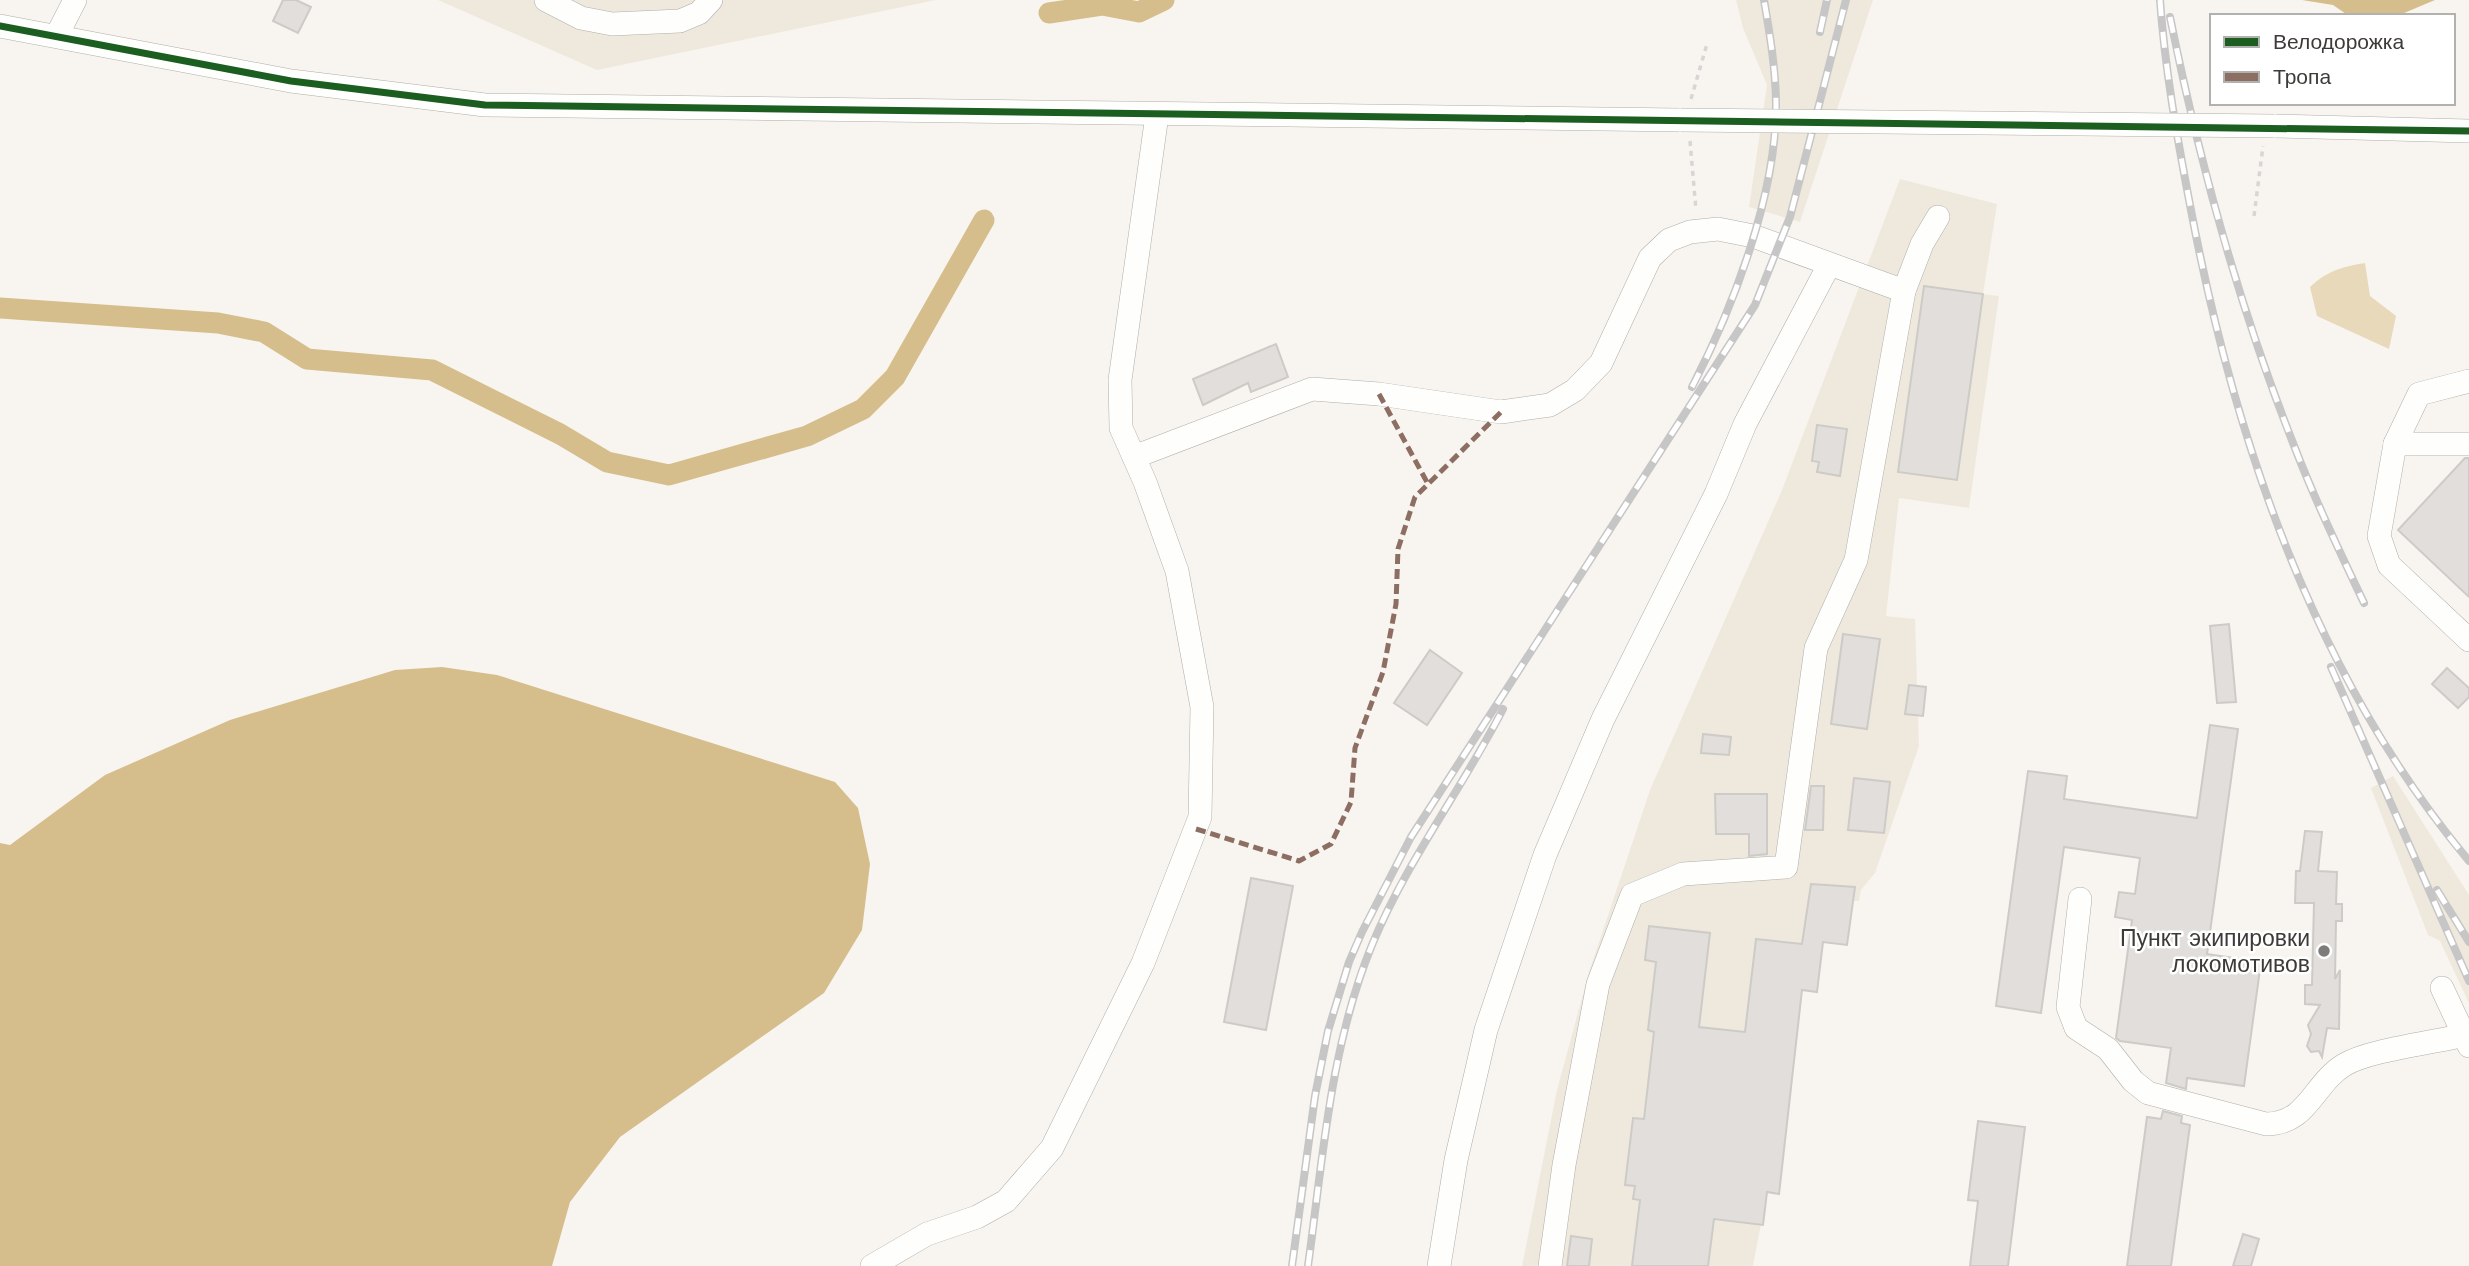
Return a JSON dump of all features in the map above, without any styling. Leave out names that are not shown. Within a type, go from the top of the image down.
[{"type":"street","points":[[57,35],[75,0]]},
{"type":"street","points":[[546,0],[581,18],[612,24],[680,21],[699,13],[711,0]]},
{"type":"street","points":[[0,26],[291,81],[485,105],[1687,120],[2269,135],[2469,131]]},
{"type":"street","points":[[872,1266],[928,1234],[977,1217],[1006,1200],[1052,1148],[1143,963],[1200,817],[1202,707],[1177,571],[1121,428],[1120,380],[1157,115]]},
{"type":"street","points":[[1550,1266],[1564,1165],[1598,984],[1632,895],[1683,874],[1786,867],[1816,648],[1856,560],[1904,291],[1922,244],[1938,217]]},
{"type":"street","points":[[1134,457],[1312,389],[1379,394],[1501,412],[1550,405],[1575,390],[1601,363],[1650,258],[1669,240],[1690,232],[1718,229],[1734,231],[1904,291]]},
{"type":"street","points":[[1439,1266],[1456,1160],[1486,1030],[1553,835],[1603,719],[1716,494],[1745,424],[1829,265]]},
{"type":"street","points":[[2469,381],[2419,394],[2395,444],[2379,536],[2389,565],[2469,640]]},
{"type":"street","points":[[2395,444],[2469,443]]},
{"type":"street","points":[[2080,899],[2068,1007],[2071,1019],[2084,1034],[2109,1049],[2133,1081],[2148,1093],[2266,1124],[2284,1122],[2304,1110],[2335,1071],[2346,1064],[2370,1055],[2466,1040],[2442,988]]},
{"type":"path","points":[[1697,218],[1687,120],[1692,88],[1707,44]]},
{"type":"path","points":[[2254,216],[2269,135]]},
{"type":"shaded area","points":[[438,0],[936,0],[597,70]]},
{"type":"shaded area","points":[[1736,0],[1873,0],[1800,222],[1749,207],[1767,85],[1743,28]]},
{"type":"shaded area","points":[[2302,0],[2435,0],[2402,14],[2346,14],[2333,5]]},
{"type":"shaded area","points":[[1900,179],[1997,204],[1983,294],[1999,296],[1969,508],[1899,498],[1886,616],[1915,619],[1919,746],[1875,873],[1861,890],[1859,901],[1853,901],[1822,942],[1802,990],[1779,1194],[1767,1193],[1753,1266],[1522,1266],[1557,1090],[1589,972],[1650,790],[1782,490]]},
{"type":"shaded area","points":[[2365,263],[2370,296],[2396,316],[2389,349],[2317,316],[2310,287],[2335,270]]},
{"type":"shaded area","points":[[442,667],[497,675],[835,782],[858,808],[870,864],[862,930],[824,993],[620,1137],[570,1202],[552,1266],[0,1266],[0,843],[10,845],[105,775],[230,720],[395,670]]},
{"type":"shaded area","points":[[2393,776],[2469,895],[2469,1003],[2440,941],[2428,935],[2371,788]]},
{"type":"building","points":[[283,0],[296,0],[311,7],[298,33],[273,21]]},
{"type":"building","points":[[1924,286],[1983,294],[1957,480],[1898,472]]},
{"type":"building","points":[[1276,344],[1288,377],[1251,392],[1248,383],[1203,405],[1193,379]]},
{"type":"building","points":[[1817,425],[1847,429],[1840,476],[1817,472],[1819,462],[1812,461]]},
{"type":"building","points":[[2465,458],[2469,458],[2469,597],[2398,530]]},
{"type":"building","points":[[2229,624],[2236,702],[2217,703],[2210,626]]},
{"type":"building","points":[[1843,634],[1880,639],[1867,729],[1831,724]]},
{"type":"building","points":[[1430,650],[1462,673],[1427,725],[1394,703]]},
{"type":"building","points":[[2447,668],[2469,688],[2469,697],[2458,708],[2432,684]]},
{"type":"building","points":[[1909,685],[1926,687],[1923,716],[1905,714]]},
{"type":"building","points":[[2210,725],[2238,729],[2207,954],[2261,962],[2244,1086],[2187,1078],[2186,1089],[2166,1083],[2171,1048],[2120,1041],[2116,1038],[2132,920],[2115,917],[2119,892],[2135,894],[2140,858],[2064,847],[2041,1013],[1996,1006],[2028,771],[2067,776],[2064,799],[2197,818]]},
{"type":"building","points":[[1703,734],[1731,737],[1729,755],[1701,753]]},
{"type":"building","points":[[1854,778],[1890,782],[1884,833],[1848,830]]},
{"type":"building","points":[[1811,786],[1824,786],[1823,830],[1805,830]]},
{"type":"building","points":[[1715,794],[1767,794],[1767,854],[1749,856],[1749,834],[1716,834]]},
{"type":"building","name":"Пункт экипировки локомотивов","points":[[2305,831],[2322,832],[2318,871],[2337,872],[2336,904],[2342,904],[2342,921],[2336,921],[2335,979],[2340,970],[2339,1029],[2327,1028],[2322,1057],[2319,1051],[2311,1052],[2307,1046],[2311,1034],[2308,1025],[2320,1005],[2305,1004],[2305,985],[2312,985],[2314,903],[2295,903],[2296,871],[2300,871]]},
{"type":"building","points":[[1251,878],[1293,886],[1266,1030],[1224,1022]]},
{"type":"building","points":[[1811,884],[1855,887],[1847,945],[1823,942],[1817,992],[1802,990],[1779,1194],[1767,1192],[1763,1225],[1714,1219],[1708,1266],[1632,1266],[1640,1200],[1633,1199],[1635,1186],[1625,1185],[1633,1118],[1644,1119],[1654,1032],[1648,1030],[1656,962],[1645,960],[1649,926],[1710,933],[1699,1027],[1745,1032],[1756,939],[1802,944]]},
{"type":"building","points":[[2163,1111],[2182,1116],[2181,1123],[2190,1125],[2171,1266],[2127,1266],[2147,1117],[2161,1119]]},
{"type":"building","points":[[1978,1121],[2025,1127],[2008,1266],[1970,1266],[1978,1201],[1968,1200]]},
{"type":"building","points":[[2243,1234],[2259,1239],[2251,1266],[2233,1266]]},
{"type":"building","points":[[1571,1236],[1592,1239],[1589,1266],[1567,1266]]},
{"type":"waterway","points":[[1049,13],[1102,5],[1139,12],[1164,0]]},
{"type":"waterway","points":[[0,308],[218,323],[264,332],[307,359],[432,370],[560,434],[607,462],[669,475],[807,436],[863,409],[895,377],[984,220]]},
{"type":"railway","points":[[1692,387],[1737,287],[1769,177],[1776,93],[1764,0]]},
{"type":"railway","points":[[1820,32],[1827,0]]},
{"type":"railway","points":[[1292,1266],[1315,1096],[1328,1031],[1349,962],[1362,932],[1411,837],[1755,305],[1790,217],[1846,0]]},
{"type":"railway","points":[[2160,0],[2172,103],[2208,293],[2230,380],[2257,467],[2288,551],[2324,634],[2366,713],[2414,789],[2469,861]]},
{"type":"railway","points":[[2170,17],[2207,179],[2255,339],[2301,463],[2364,603]]},
{"type":"railway","points":[[2331,667],[2469,981]]},
{"type":"railway","points":[[1308,1266],[1337,1063],[1358,984],[1372,945],[1401,884],[1503,709]]},
{"type":"railway","points":[[2437,890],[2469,942]]},
{"type":"marked path","points":[[1379,394],[1428,484]]},
{"type":"marked path","points":[[1196,829],[1299,861],[1331,844],[1351,802],[1355,748],[1383,672],[1396,604],[1398,549],[1415,497],[1501,412]]},
{"type":"cycle path","points":[[0,26],[291,81],[485,105],[2469,131]]},
{"type":"place","name":"Пункт экипировки локомотивов","points":[[2324,951]]}]
